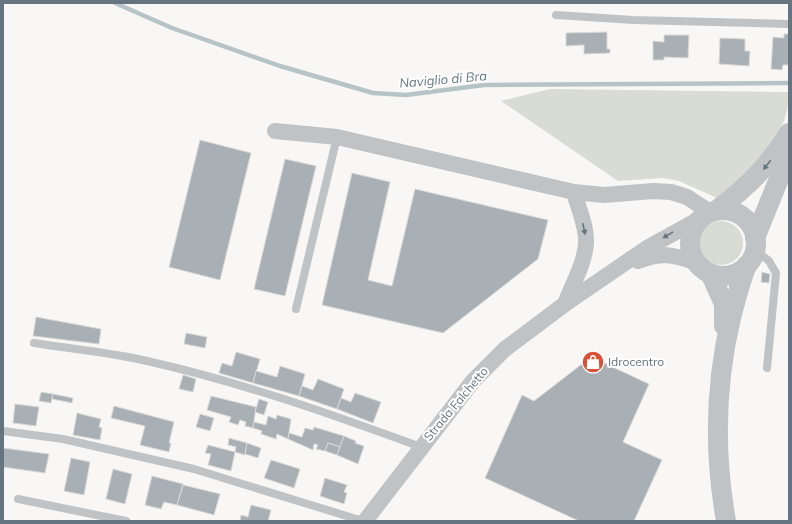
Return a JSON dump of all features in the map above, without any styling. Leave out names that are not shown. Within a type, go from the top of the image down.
[{"type":"street","points":[[275,131],[337,137],[574,192],[604,195],[653,191],[671,192],[687,197],[710,213]]},
{"type":"street","name":"Strada Falchetto","points":[[364,521],[473,381],[489,365],[526,333],[565,304],[653,244],[710,213],[750,184],[761,173],[789,133]]},
{"type":"street","points":[[726,521],[719,478],[717,443],[718,405],[725,345],[740,281],[789,154]]},
{"type":"street","points":[[565,304],[584,255],[586,243],[585,230],[574,192]]},
{"type":"street","points":[[703,268],[720,275],[730,275],[739,271],[752,251],[753,230],[742,216],[726,210],[710,213],[696,224],[691,233],[690,244],[692,254],[703,268],[724,304],[725,345]]},
{"type":"street","name":"Strada Falchetto","points":[[617,269],[654,255],[663,254],[703,268]]},
{"type":"lane","points":[[556,15],[633,20],[789,24]]},
{"type":"lane","points":[[296,309],[337,137]]},
{"type":"lane","points":[[752,251],[769,261],[776,273],[767,368]]},
{"type":"lane","points":[[34,343],[145,360],[204,374],[298,403],[421,447]]},
{"type":"lane","points":[[3,430],[63,439],[187,467],[364,521]]},
{"type":"lane","points":[[18,499],[126,521]]},
{"type":"shaded area","points":[[550,89],[789,92],[787,109],[782,125],[775,139],[754,164],[717,198],[679,181],[663,178],[618,181],[501,101]]},
{"type":"shaded area","points":[[721,221],[733,225],[739,231],[743,243],[739,255],[733,261],[721,265],[709,261],[703,255],[699,243],[703,231],[709,225]]},
{"type":"building","points":[[607,32],[607,49],[610,49],[610,53],[584,54],[584,45],[566,46],[566,33]]},
{"type":"building","points":[[784,34],[789,34],[789,65],[783,65],[782,70],[771,69],[773,37],[784,38]]},
{"type":"building","points":[[664,35],[689,35],[688,58],[664,57],[664,60],[653,60],[653,41],[664,42]]},
{"type":"building","points":[[720,38],[745,39],[745,51],[750,51],[749,66],[719,64]]},
{"type":"building","points":[[200,140],[251,153],[220,280],[169,267]]},
{"type":"building","points":[[285,159],[316,166],[285,296],[254,289]]},
{"type":"building","points":[[352,173],[390,182],[368,280],[392,286],[415,189],[548,220],[538,259],[443,333],[322,305]]},
{"type":"building","points":[[762,272],[770,274],[769,283],[761,282]]},
{"type":"building","points":[[36,317],[101,329],[99,344],[33,336]]},
{"type":"building","points":[[186,333],[207,337],[205,348],[184,344]]},
{"type":"building","points":[[236,352],[260,359],[253,383],[219,373],[222,363],[232,366]]},
{"type":"building","points":[[591,357],[649,384],[623,442],[662,460],[634,521],[579,521],[485,478],[522,395],[534,401]]},
{"type":"building","points":[[280,366],[305,374],[299,396],[253,383],[256,371],[277,377]]},
{"type":"building","points":[[183,375],[196,379],[193,392],[179,389]]},
{"type":"building","points":[[318,379],[344,389],[337,409],[299,396],[302,386],[313,390]]},
{"type":"building","points":[[41,392],[53,394],[51,403],[39,401]]},
{"type":"building","points":[[355,393],[381,402],[373,423],[337,409],[341,398],[351,402]]},
{"type":"building","points":[[53,394],[73,398],[72,403],[52,399]]},
{"type":"building","points":[[211,396],[256,407],[253,428],[245,426],[246,422],[240,420],[238,425],[229,422],[231,417],[207,410]]},
{"type":"building","points":[[259,399],[268,402],[264,415],[255,412]]},
{"type":"building","points":[[15,404],[39,407],[36,426],[13,423]]},
{"type":"building","points":[[114,406],[174,422],[169,443],[171,443],[169,452],[140,445],[145,426],[111,418]]},
{"type":"building","points":[[77,413],[101,419],[99,427],[102,428],[100,440],[73,435]]},
{"type":"building","points":[[200,414],[214,418],[210,431],[196,427]]},
{"type":"building","points":[[277,415],[291,419],[288,439],[277,434],[276,439],[261,434],[262,431],[253,428],[254,422],[266,425],[268,416],[276,419]]},
{"type":"building","points":[[314,427],[344,436],[340,447],[328,443],[325,451],[316,449],[318,445],[314,444],[313,450],[288,439],[289,433],[302,437],[305,428],[313,430]]},
{"type":"building","points":[[344,436],[356,441],[355,443],[364,446],[358,464],[337,455]]},
{"type":"building","points":[[229,438],[247,443],[245,455],[235,452],[236,447],[228,445]]},
{"type":"building","points":[[247,443],[261,448],[258,458],[245,454]]},
{"type":"building","points":[[328,443],[340,447],[337,455],[325,451]]},
{"type":"building","points":[[208,445],[235,452],[231,471],[208,465],[211,454],[205,453]]},
{"type":"building","points":[[3,448],[49,454],[45,473],[3,467]]},
{"type":"building","points":[[71,458],[90,462],[84,495],[64,491]]},
{"type":"building","points":[[271,460],[300,469],[294,488],[264,478]]},
{"type":"building","points":[[113,469],[132,474],[125,504],[106,499]]},
{"type":"building","points":[[152,476],[183,484],[177,505],[164,502],[161,509],[145,505]]},
{"type":"building","points":[[325,478],[347,485],[344,492],[347,493],[344,504],[320,496]]},
{"type":"building","points":[[183,485],[220,494],[214,515],[177,505]]},
{"type":"building","points":[[251,505],[271,510],[268,521],[240,521],[241,515],[248,517]]},
{"type":"waterway","name":"Naviglio di Bra","points":[[115,3],[172,28],[280,66],[373,93],[406,95],[484,85],[789,83]]},
{"type":"place","name":"Idrocentro","points":[[593,362]]}]
